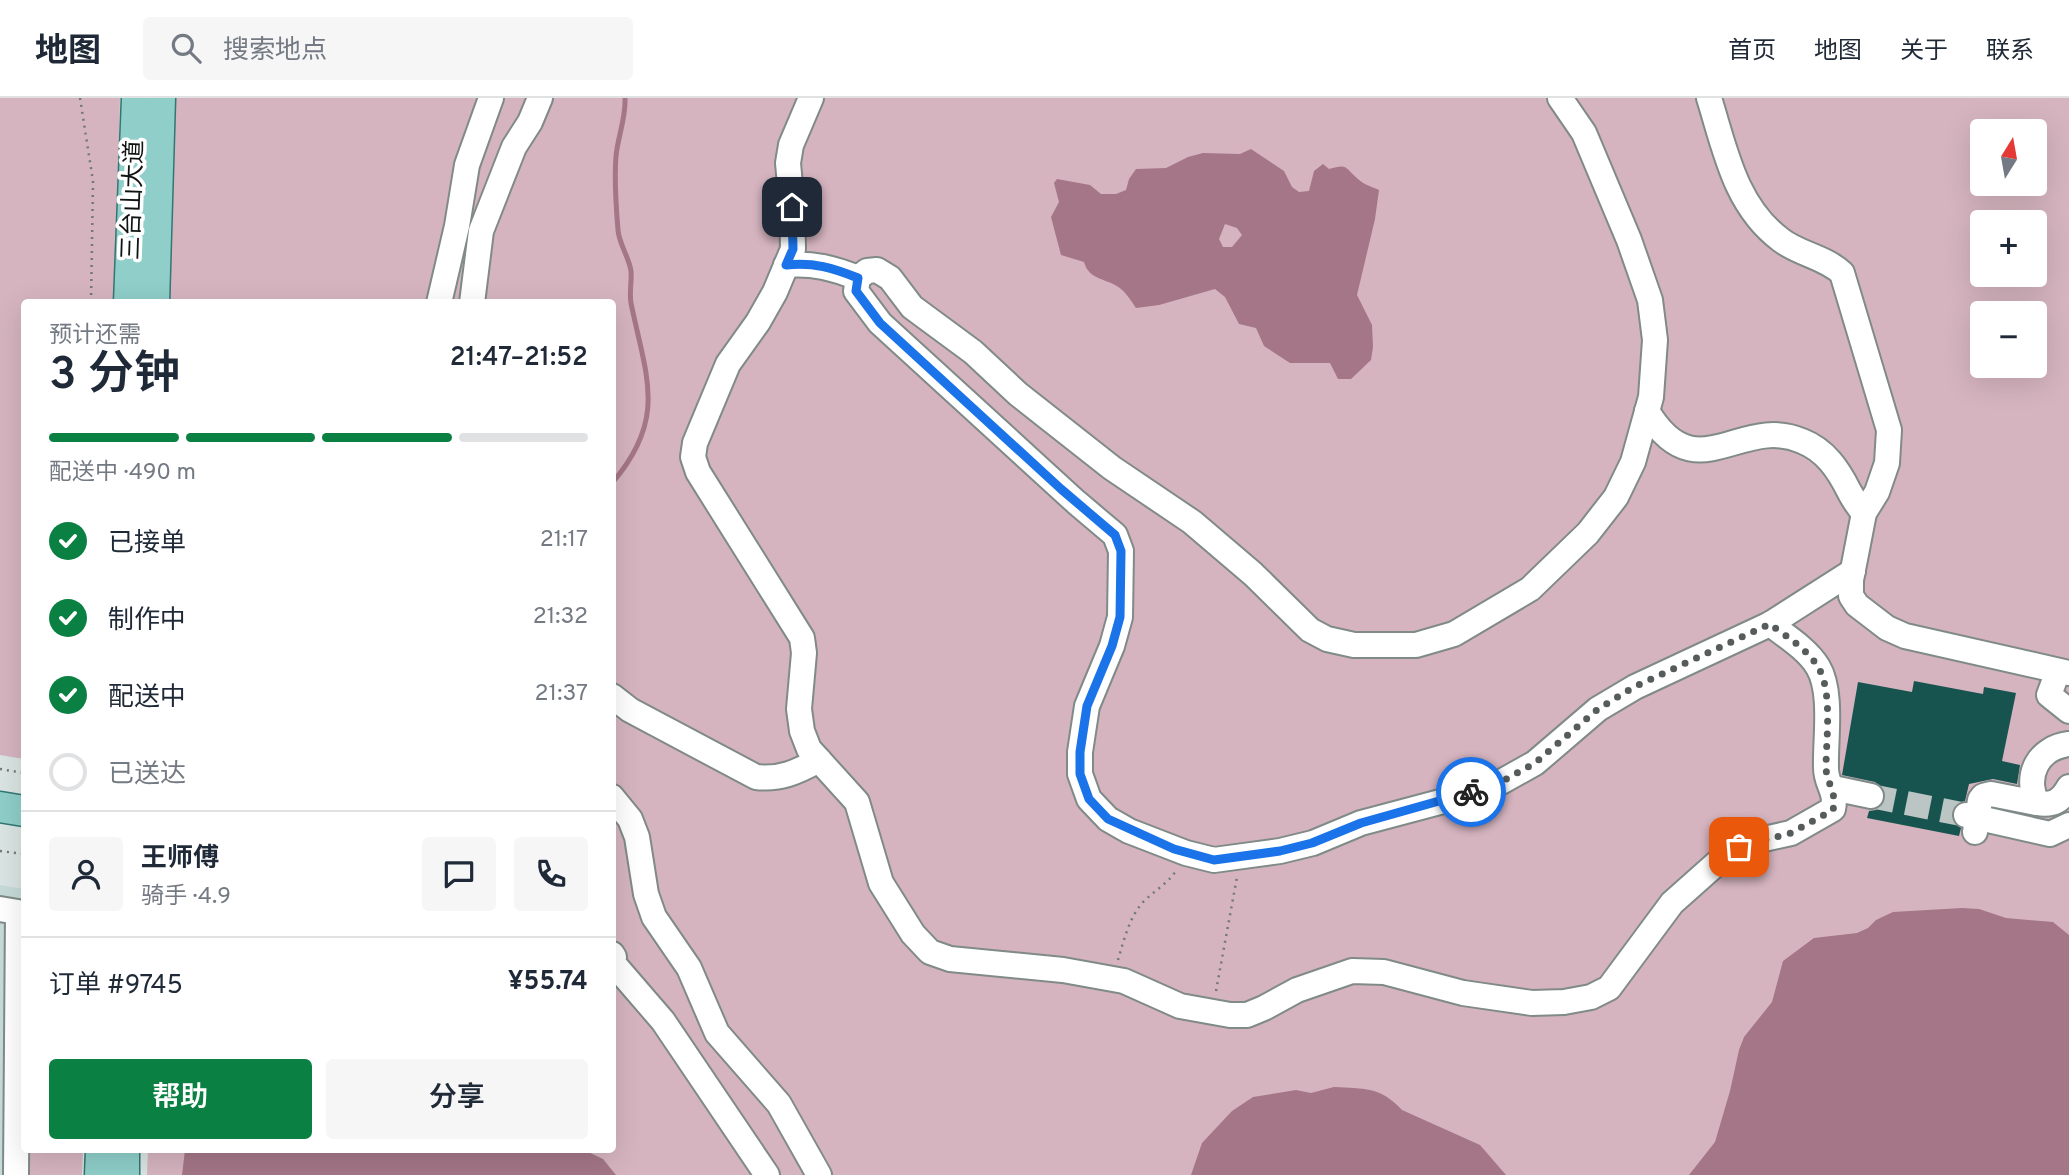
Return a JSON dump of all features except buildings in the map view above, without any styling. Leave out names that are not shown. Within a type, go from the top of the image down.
[{"type":"main road","name":"三台山大道","points":[[129,299],[137,98]]},
{"type":"main road","name":"三台山大道","points":[[153,299],[160,98]]},
{"type":"main road","points":[[0,807],[21,810]]},
{"type":"main road","points":[[0,827],[21,830]]},
{"type":"main road","points":[[100,1175],[101,1153]]},
{"type":"main road","points":[[124,1153],[124,1175]]},
{"type":"lane","points":[[440,299],[457,226],[467,165],[491,98]]},
{"type":"lane","points":[[472,299],[481,231],[514,148],[530,122],[540,98]]},
{"type":"lane","points":[[811,98],[792,145],[788,163],[793,249],[775,292],[758,323],[727,363],[695,443],[693,457],[698,472],[802,638],[804,653],[799,709],[802,731],[809,749],[857,802],[881,883],[913,934],[930,951],[950,959],[1112,979],[1153,992],[1180,1006],[1247,1015],[1297,990],[1352,971],[1384,972],[1463,993],[1532,1003],[1564,1002],[1591,997],[1609,988],[1672,903],[1726,855],[1755,841],[1791,833],[1833,810],[1833,788],[1826,774],[1825,682],[1818,665],[1795,642],[1770,624]]},
{"type":"lane","points":[[1560,98],[1584,132],[1629,240],[1650,300],[1655,340],[1651,397],[1633,462],[1616,497],[1588,533],[1530,589],[1454,634],[1416,645],[1354,645],[1328,639],[1310,630],[1253,574],[1192,522],[1112,468],[1018,394],[973,352],[912,307],[890,278],[877,270],[867,271],[858,278],[856,291],[880,323],[1115,535],[1121,551],[1120,617],[1112,646],[1087,706],[1080,752],[1080,774],[1089,799],[1108,819],[1129,831],[1186,853],[1214,860],[1312,843],[1361,823],[1501,782],[1535,763],[1598,709],[1634,687],[1770,624],[1853,571]]},
{"type":"lane","points":[[1709,98],[1734,181],[1748,203],[1782,241],[1834,265],[1842,273],[1889,430],[1887,463],[1877,492],[1864,513],[1853,571],[1852,596],[1857,605],[1887,628],[1905,636],[2063,672],[2049,695],[2069,710]]},
{"type":"lane","points":[[786,265],[822,265],[858,278]]},
{"type":"lane","points":[[1647,411],[1665,436],[1679,445]]},
{"type":"lane","points":[[1633,462],[1653,449],[1679,445],[1715,449],[1769,433],[1783,434],[1818,448],[1837,469],[1857,506],[1864,513]]},
{"type":"lane","points":[[616,699],[630,710],[756,777],[771,779],[794,773],[818,761]]},
{"type":"lane","points":[[2037,803],[2032,788],[2038,760],[2050,748],[2069,744]]},
{"type":"lane","points":[[2069,787],[2063,796],[2053,803],[2037,803],[1991,794],[1983,796],[1973,821],[2050,834],[2069,825]]},
{"type":"lane","points":[[1833,788],[1871,796]]},
{"type":"lane","points":[[616,802],[630,820],[637,837],[646,894],[654,917],[689,968],[717,1033],[779,1104],[819,1175]]},
{"type":"lane","points":[[0,909],[18,912],[8,1082],[16,1175]]},
{"type":"lane","points":[[616,966],[663,1021],[768,1175]]},
{"type":"path","points":[[80,98],[93,181],[91,299]]},
{"type":"path","points":[[0,769],[21,772]]},
{"type":"path","points":[[0,850],[21,854]]},
{"type":"path","points":[[1112,979],[1133,916],[1175,873],[1186,853]]},
{"type":"path","points":[[1213,1012],[1223,943],[1241,856]]},
{"type":"shaded area","points":[[0,98],[120,98],[115,299],[21,299],[21,758],[0,755]]},
{"type":"shaded area","points":[[174,98],[2069,98],[2069,1175],[147,1175],[148,1153],[616,1153],[616,299],[167,299]]},
{"type":"shaded area","points":[[1251,149],[1284,171],[1292,187],[1299,192],[1309,191],[1314,171],[1323,164],[1329,169],[1340,166],[1346,168],[1362,182],[1379,190],[1357,295],[1372,325],[1373,347],[1371,360],[1351,379],[1338,379],[1330,363],[1290,363],[1264,346],[1256,328],[1239,324],[1225,297],[1215,289],[1159,305],[1136,308],[1121,289],[1094,276],[1084,262],[1061,255],[1051,217],[1059,202],[1054,183],[1057,179],[1090,185],[1101,194],[1116,194],[1126,190],[1136,169],[1166,168],[1203,153],[1240,154]],"holes":[[[1225,224],[1237,228],[1242,235],[1232,247],[1223,247],[1219,239]]]},
{"type":"shaded area","points":[[0,885],[21,888],[22,1153],[22,1175],[0,1175]]},
{"type":"shaded area","points":[[1979,909],[2006,918],[2053,922],[2069,935],[2069,1175],[1689,1175],[1715,1142],[1739,1050],[1744,1037],[1772,1002],[1783,961],[1814,938],[1857,933],[1893,912]]},
{"type":"shaded area","points":[[1334,1087],[1379,1093],[1402,1110],[1480,1145],[1506,1175],[1191,1175],[1202,1143],[1232,1111],[1253,1097],[1296,1090],[1311,1093]]},
{"type":"shaded area","points":[[24,1153],[83,1153],[82,1175],[22,1175]]},
{"type":"shaded area","points":[[185,1153],[590,1153],[603,1159],[616,1175],[182,1175]]},
{"type":"waterway","points":[[616,478],[630,460],[641,438],[647,417],[648,396],[631,303],[631,271],[620,240],[617,221],[616,156],[625,98]]},
{"type":"tunnel","points":[[1871,796],[1966,815]]},
{"type":"way so far","points":[[1471,792],[1501,782],[1535,763],[1598,709],[1634,687],[1770,624],[1795,642],[1818,665],[1825,682],[1826,774],[1835,799],[1833,810],[1791,833],[1739,847]]},
{"type":"route","points":[[792,207],[793,249],[786,265],[822,265],[858,278],[856,291],[880,323],[1115,535],[1121,551],[1120,617],[1112,646],[1087,706],[1080,752],[1080,774],[1089,799],[1108,819],[1129,831],[1174,849],[1214,860],[1280,851],[1312,843],[1361,823],[1471,792]]}]
